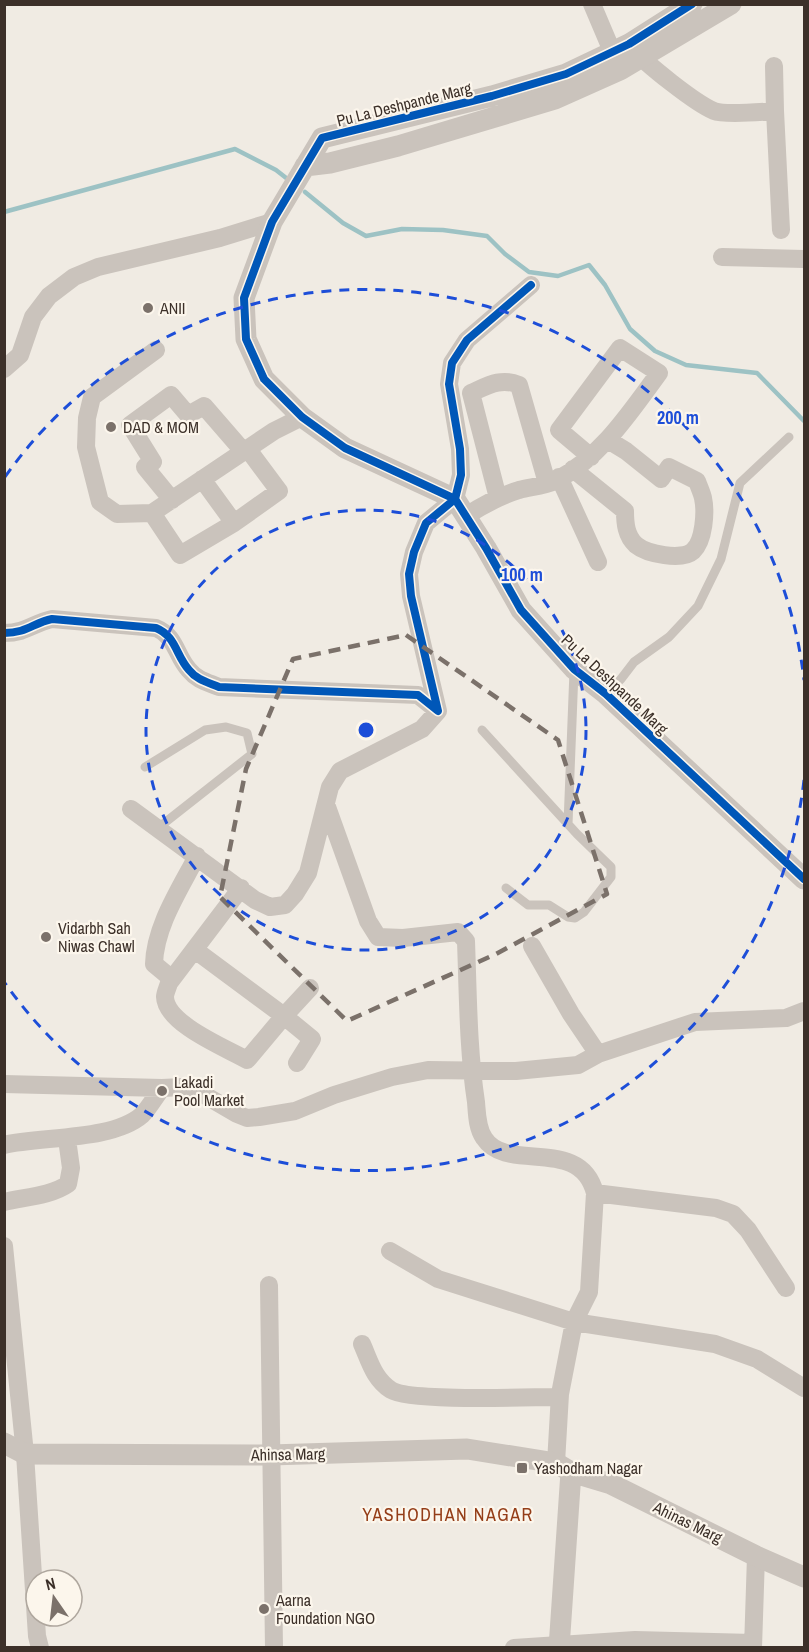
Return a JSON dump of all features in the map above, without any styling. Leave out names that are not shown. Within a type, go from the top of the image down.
[{"type":"street","points":[[592,4],[625,56],[697,101],[716,112],[775,111]]},
{"type":"street","points":[[460,508],[345,448],[302,417],[264,379],[246,339],[244,298],[272,222],[305,165],[330,163],[398,146],[543,102],[625,56],[697,10],[731,4]]},
{"type":"street","points":[[774,66],[781,230]]},
{"type":"street","points":[[4,369],[20,355],[33,317],[49,296],[75,277],[98,267],[220,238],[272,222]]},
{"type":"street","points":[[722,257],[804,259]]},
{"type":"street","points":[[460,508],[460,449],[449,384],[452,363],[467,340],[531,285]]},
{"type":"street","points":[[438,711],[411,597],[409,574],[414,552],[426,523],[460,508],[486,503],[560,476],[591,457],[608,440],[659,374],[620,348],[559,430],[591,457]]},
{"type":"street","points":[[156,350],[92,396],[87,418],[86,447],[100,502],[117,514],[152,513],[245,449],[302,417]]},
{"type":"street","points":[[498,498],[471,393],[508,380],[519,385],[598,562]]},
{"type":"street","points":[[152,513],[180,555],[234,523],[279,491],[245,449],[204,406],[188,415],[171,395],[130,425],[153,462],[145,467],[172,500]]},
{"type":"street","points":[[560,476],[625,511],[625,528],[636,545],[658,554],[679,557],[693,551],[703,536],[704,499],[697,481],[669,467],[661,478],[608,440]]},
{"type":"street","points":[[202,479],[234,523]]},
{"type":"street","name":"Pu La Deshpande Marg","points":[[460,508],[521,610],[574,669],[606,694],[804,879]]},
{"type":"street","points":[[4,633],[28,630],[42,621],[52,620],[156,628],[166,632],[188,669],[198,679],[219,687],[418,695],[438,711]]},
{"type":"street","points":[[131,809],[255,900],[270,907],[285,905],[308,873],[330,787],[340,771],[423,729],[438,711]]},
{"type":"street","points":[[326,804],[368,921],[378,937],[403,938],[458,932],[466,941],[471,1072],[479,1126],[484,1139],[501,1152],[566,1161],[575,1165],[592,1181],[595,1193],[589,1292],[574,1322],[560,1394],[563,1467],[559,1646]]},
{"type":"street","points":[[172,979],[154,964],[154,954],[166,915],[197,856]]},
{"type":"street","points":[[241,888],[172,979],[165,997],[168,1009],[188,1028],[247,1060],[310,988]]},
{"type":"street","points":[[532,946],[571,1014],[598,1054]]},
{"type":"street","points":[[195,950],[312,1039],[297,1063]]},
{"type":"street","points":[[4,1084],[183,1087],[201,1093],[247,1118],[296,1111],[334,1095],[392,1077],[428,1070],[516,1071],[578,1065],[598,1054],[695,1022],[786,1018],[804,1011]]},
{"type":"street","points":[[4,1145],[43,1139],[67,1139],[121,1126],[141,1115],[162,1088]]},
{"type":"street","points":[[4,1202],[47,1193],[68,1184],[71,1168],[67,1139]]},
{"type":"street","points":[[595,1193],[716,1208],[733,1214],[748,1230],[786,1288]]},
{"type":"street","points":[[4,1245],[25,1454],[37,1635],[40,1647]]},
{"type":"street","points":[[390,1251],[438,1279],[574,1322],[715,1344],[757,1359],[804,1388]]},
{"type":"street","points":[[269,1285],[274,1647]]},
{"type":"street","points":[[362,1344],[377,1378],[393,1391],[422,1396],[477,1398],[558,1397],[560,1394]]},
{"type":"street","name":"Ahinsa Marg","points":[[4,1443],[25,1454],[270,1455],[467,1449],[563,1467]]},
{"type":"street","name":"Ahinas Marg","points":[[563,1467],[610,1484],[756,1556],[804,1577]]},
{"type":"street","points":[[514,1647],[635,1640],[753,1645],[756,1556]]},
{"type":"lane","points":[[606,694],[621,680],[634,662],[669,637],[698,606],[721,559],[740,483],[789,436]]},
{"type":"lane","points":[[568,824],[574,669]]},
{"type":"lane","points":[[145,767],[205,730],[226,727],[247,733],[252,754],[158,828]]},
{"type":"lane","points":[[482,730],[568,824],[611,867],[611,877],[584,912],[575,918],[568,917],[549,905],[528,905],[506,888]]},
{"type":"highlighted area","points":[[406,635],[558,740],[607,894],[496,954],[347,1021],[220,897],[246,769],[293,659]]},
{"type":"waterway","points":[[4,212],[235,149],[276,170],[290,181]]},
{"type":"waterway","points":[[305,192],[343,223],[366,236],[402,229],[443,230],[487,236],[505,254],[529,272],[558,276],[589,265],[605,285],[630,329],[655,351],[686,365],[757,373],[804,421]]},
{"type":"cycle path","points":[[692,4],[629,44],[566,74],[492,96],[322,138],[272,222],[244,298],[246,339],[264,379],[302,417],[345,448],[455,499],[521,610],[574,669],[606,694],[804,879]]},
{"type":"cycle path","points":[[4,633],[24,630],[52,619],[156,628],[168,636],[185,665],[195,676],[219,687],[418,695],[438,711],[411,596],[409,574],[414,552],[426,523],[455,499],[461,475],[460,449],[449,384],[452,363],[467,340],[531,285]]},
{"type":"place","name":"ANII","points":[[148,308]]},
{"type":"place","name":"DAD & MOM","points":[[111,427]]},
{"type":"place","name":"Vidarbh Sah Niwas Chawl","points":[[46,937]]},
{"type":"place","name":"Lakadi Pool Market","points":[[162,1091]]},
{"type":"place","name":"Yashodham Nagar","points":[[522,1468]]},
{"type":"place","name":"Aarna Foundation NGO","points":[[264,1609]]},
{"type":"district","name":"YASHODHAN NAGAR","points":[[448,1514]]}]
